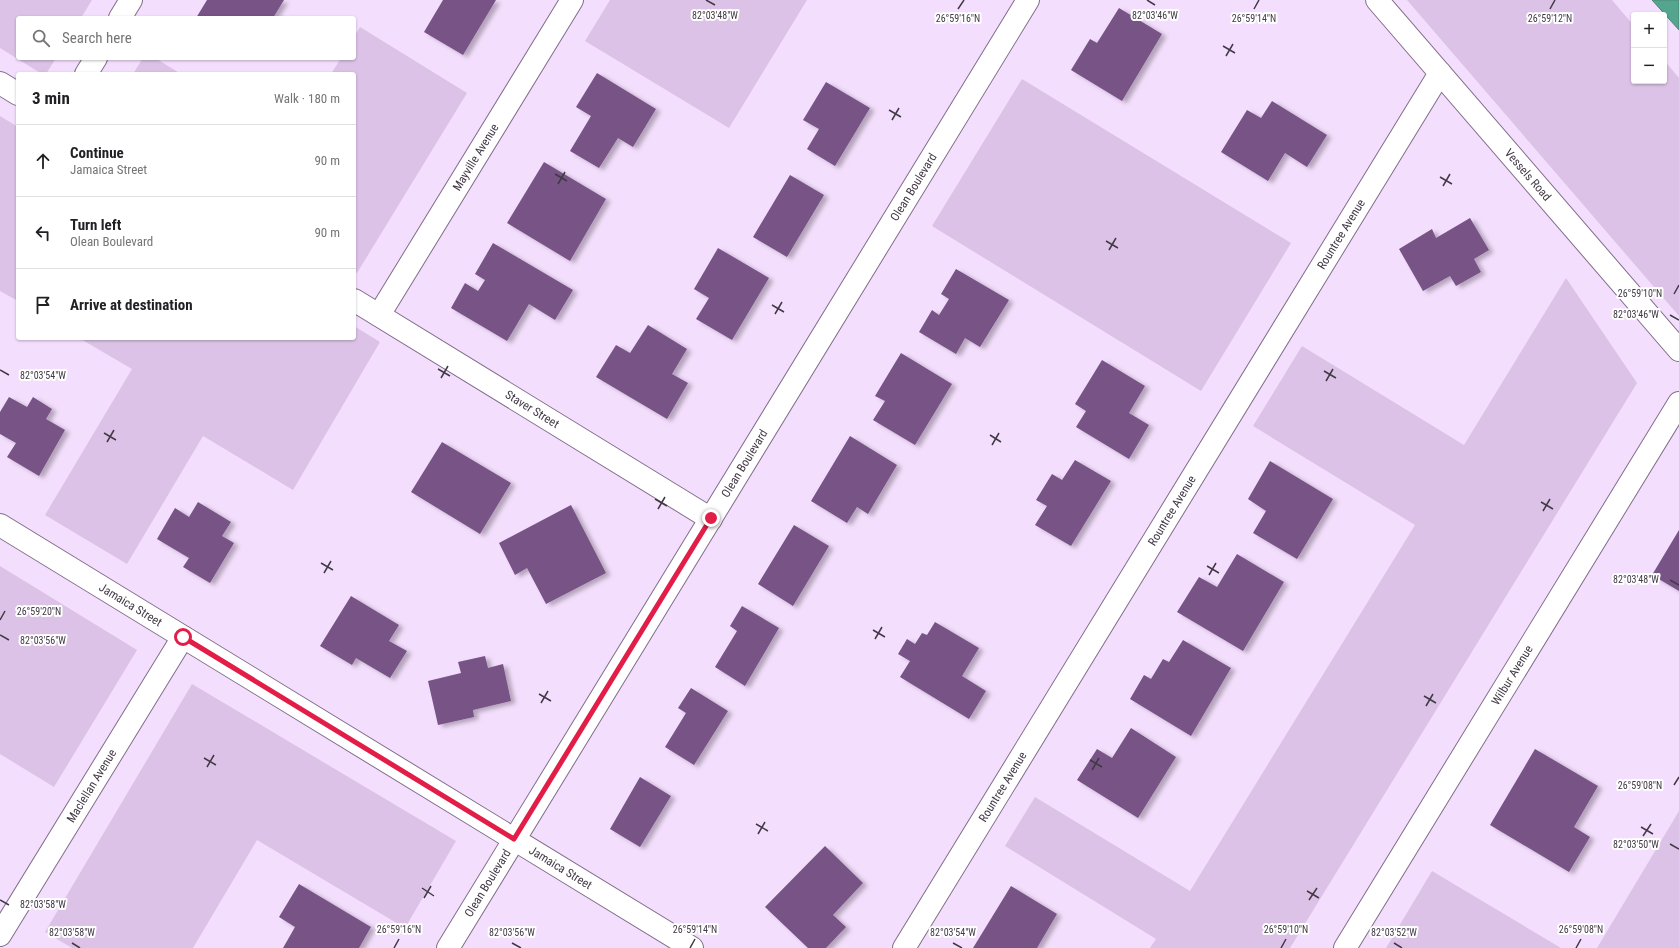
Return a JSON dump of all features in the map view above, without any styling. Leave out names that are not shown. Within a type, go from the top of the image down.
[{"type":"street","points":[[121,16],[131,0]]},
{"type":"street","name":"Mayville Avenue","points":[[379,315],[572,0]]},
{"type":"street","name":"Olean Boulevard","points":[[448,948],[1028,0]]},
{"type":"street","name":"Vessels Road","points":[[1377,0],[1679,350]]},
{"type":"street","points":[[87,72],[95,60]]},
{"type":"street","name":"Rountree Avenue","points":[[904,948],[1440,73]]},
{"type":"street","points":[[0,83],[16,93]]},
{"type":"street","name":"Staver Street","points":[[356,301],[711,518]]},
{"type":"street","name":"Wilbur Avenue","points":[[1346,948],[1679,403]]},
{"type":"street","name":"Jamaica Street","points":[[0,525],[692,948]]},
{"type":"street","name":"Maclellan Avenue","points":[[0,935],[183,637]]},
{"type":"shaded area","points":[[0,0],[92,0],[82,16],[16,16],[16,58],[0,48]]},
{"type":"shaded area","points":[[610,0],[807,0],[729,128],[585,41]]},
{"type":"shaded area","points":[[1407,0],[1612,0],[1631,22],[1631,84],[1667,84],[1667,64],[1679,78],[1679,316]]},
{"type":"shaded area","points":[[1652,0],[1679,0],[1679,30],[1667,17],[1667,12],[1663,12]]},
{"type":"shaded area","points":[[360,27],[467,93],[357,273],[356,72],[332,72],[340,60],[356,60],[356,34]]},
{"type":"shaded area","points":[[19,60],[55,60],[47,72],[39,72]]},
{"type":"shaded area","points":[[142,60],[158,60],[178,72],[134,72]]},
{"type":"shaded area","points":[[1022,79],[1291,243],[1201,391],[932,226]]},
{"type":"shaded area","points":[[0,116],[16,126],[16,300],[0,291]]},
{"type":"shaded area","points":[[1566,278],[1637,383],[1290,948],[1150,948],[1156,939],[1005,846],[1035,797],[1190,891],[1415,525],[1253,426],[1302,346],[1464,445]]},
{"type":"shaded area","points":[[356,327],[380,342],[293,490],[203,436],[127,564],[45,515],[132,369],[82,340],[356,340]]},
{"type":"shaded area","points":[[0,566],[137,650],[54,787],[0,754]]},
{"type":"shaded area","points":[[192,684],[456,841],[405,928],[257,840],[193,948],[72,948],[45,932]]},
{"type":"shaded area","points":[[1679,811],[1679,948],[1597,948]]},
{"type":"shaded area","points":[[1432,871],[1561,948],[1386,948]]},
{"type":"building","points":[[207,0],[284,0],[274,16],[197,16]]},
{"type":"building","points":[[443,0],[496,0],[463,55],[424,32]]},
{"type":"building","points":[[1119,8],[1162,34],[1122,101],[1071,70],[1090,39],[1097,43]]},
{"type":"building","points":[[597,73],[656,109],[633,147],[618,138],[599,168],[570,151],[591,116],[576,107]]},
{"type":"building","points":[[826,82],[870,108],[835,166],[807,149],[819,129],[803,120]]},
{"type":"building","points":[[1272,101],[1327,135],[1307,167],[1285,153],[1268,181],[1221,152],[1247,110],[1261,118]]},
{"type":"building","points":[[544,162],[606,199],[570,261],[507,223]]},
{"type":"building","points":[[790,175],[824,195],[787,257],[753,237]]},
{"type":"building","points":[[1470,218],[1489,250],[1474,259],[1481,272],[1456,286],[1450,276],[1423,291],[1399,249],[1432,229],[1436,238]]},
{"type":"building","points":[[493,243],[573,290],[555,320],[529,304],[507,341],[451,308],[465,283],[478,291],[485,280],[475,274]]},
{"type":"building","points":[[718,248],[769,278],[732,340],[696,319],[709,298],[694,289]]},
{"type":"building","points":[[956,269],[1009,300],[980,347],[965,338],[956,354],[919,332],[932,310],[939,315],[949,299],[941,294]]},
{"type":"building","points":[[648,325],[687,349],[672,374],[688,383],[667,419],[596,377],[616,345],[630,353]]},
{"type":"building","points":[[901,353],[952,384],[915,445],[873,420],[885,401],[875,396]]},
{"type":"building","points":[[1102,360],[1145,386],[1129,413],[1149,425],[1129,459],[1076,427],[1086,411],[1075,404]]},
{"type":"building","points":[[9,397],[27,407],[33,397],[52,409],[46,419],[65,430],[39,476],[7,457],[16,443],[0,434],[0,412]]},
{"type":"building","points":[[850,436],[897,465],[868,514],[857,507],[847,523],[811,501]]},
{"type":"building","points":[[442,442],[511,483],[480,534],[411,492]]},
{"type":"building","points":[[1075,460],[1111,481],[1071,546],[1035,525],[1047,506],[1036,500],[1052,474],[1062,480]]},
{"type":"building","points":[[1270,461],[1333,499],[1297,559],[1253,533],[1266,511],[1248,499]]},
{"type":"building","points":[[198,502],[231,522],[222,536],[234,543],[210,583],[183,567],[189,558],[157,539],[175,508],[189,517]]},
{"type":"building","points":[[571,505],[606,573],[546,604],[527,568],[515,575],[499,543]]},
{"type":"building","points":[[794,525],[829,546],[793,606],[758,584]]},
{"type":"building","points":[[1679,530],[1679,591],[1652,575]]},
{"type":"building","points":[[1237,554],[1284,582],[1243,651],[1177,612],[1199,577],[1217,587]]},
{"type":"building","points":[[351,596],[399,625],[389,641],[407,651],[390,678],[356,658],[352,665],[320,646]]},
{"type":"building","points":[[742,606],[779,628],[745,686],[715,667],[737,631],[730,626]]},
{"type":"building","points":[[935,622],[979,648],[962,676],[986,691],[969,719],[900,677],[910,661],[898,654],[907,639],[915,644],[922,633],[927,635]]},
{"type":"building","points":[[1183,640],[1231,668],[1191,736],[1130,699],[1144,675],[1151,679],[1163,659],[1169,662]]},
{"type":"building","points":[[485,656],[488,668],[503,664],[511,701],[473,710],[474,717],[438,725],[428,681],[461,673],[458,662]]},
{"type":"building","points":[[691,688],[728,711],[694,765],[665,747],[686,713],[678,708]]},
{"type":"building","points":[[1131,728],[1176,757],[1138,818],[1077,780],[1097,749],[1112,758]]},
{"type":"building","points":[[1535,749],[1598,786],[1574,827],[1590,837],[1569,872],[1490,825]]},
{"type":"building","points":[[640,777],[671,796],[640,847],[610,829]]},
{"type":"building","points":[[825,846],[863,883],[833,915],[846,927],[826,948],[808,948],[765,907]]},
{"type":"building","points":[[299,884],[371,927],[359,948],[283,948],[295,927],[279,917]]},
{"type":"building","points":[[1011,886],[1057,914],[1037,948],[973,948]]},
{"type":"route","points":[[183,637],[514,839],[711,518]]}]
